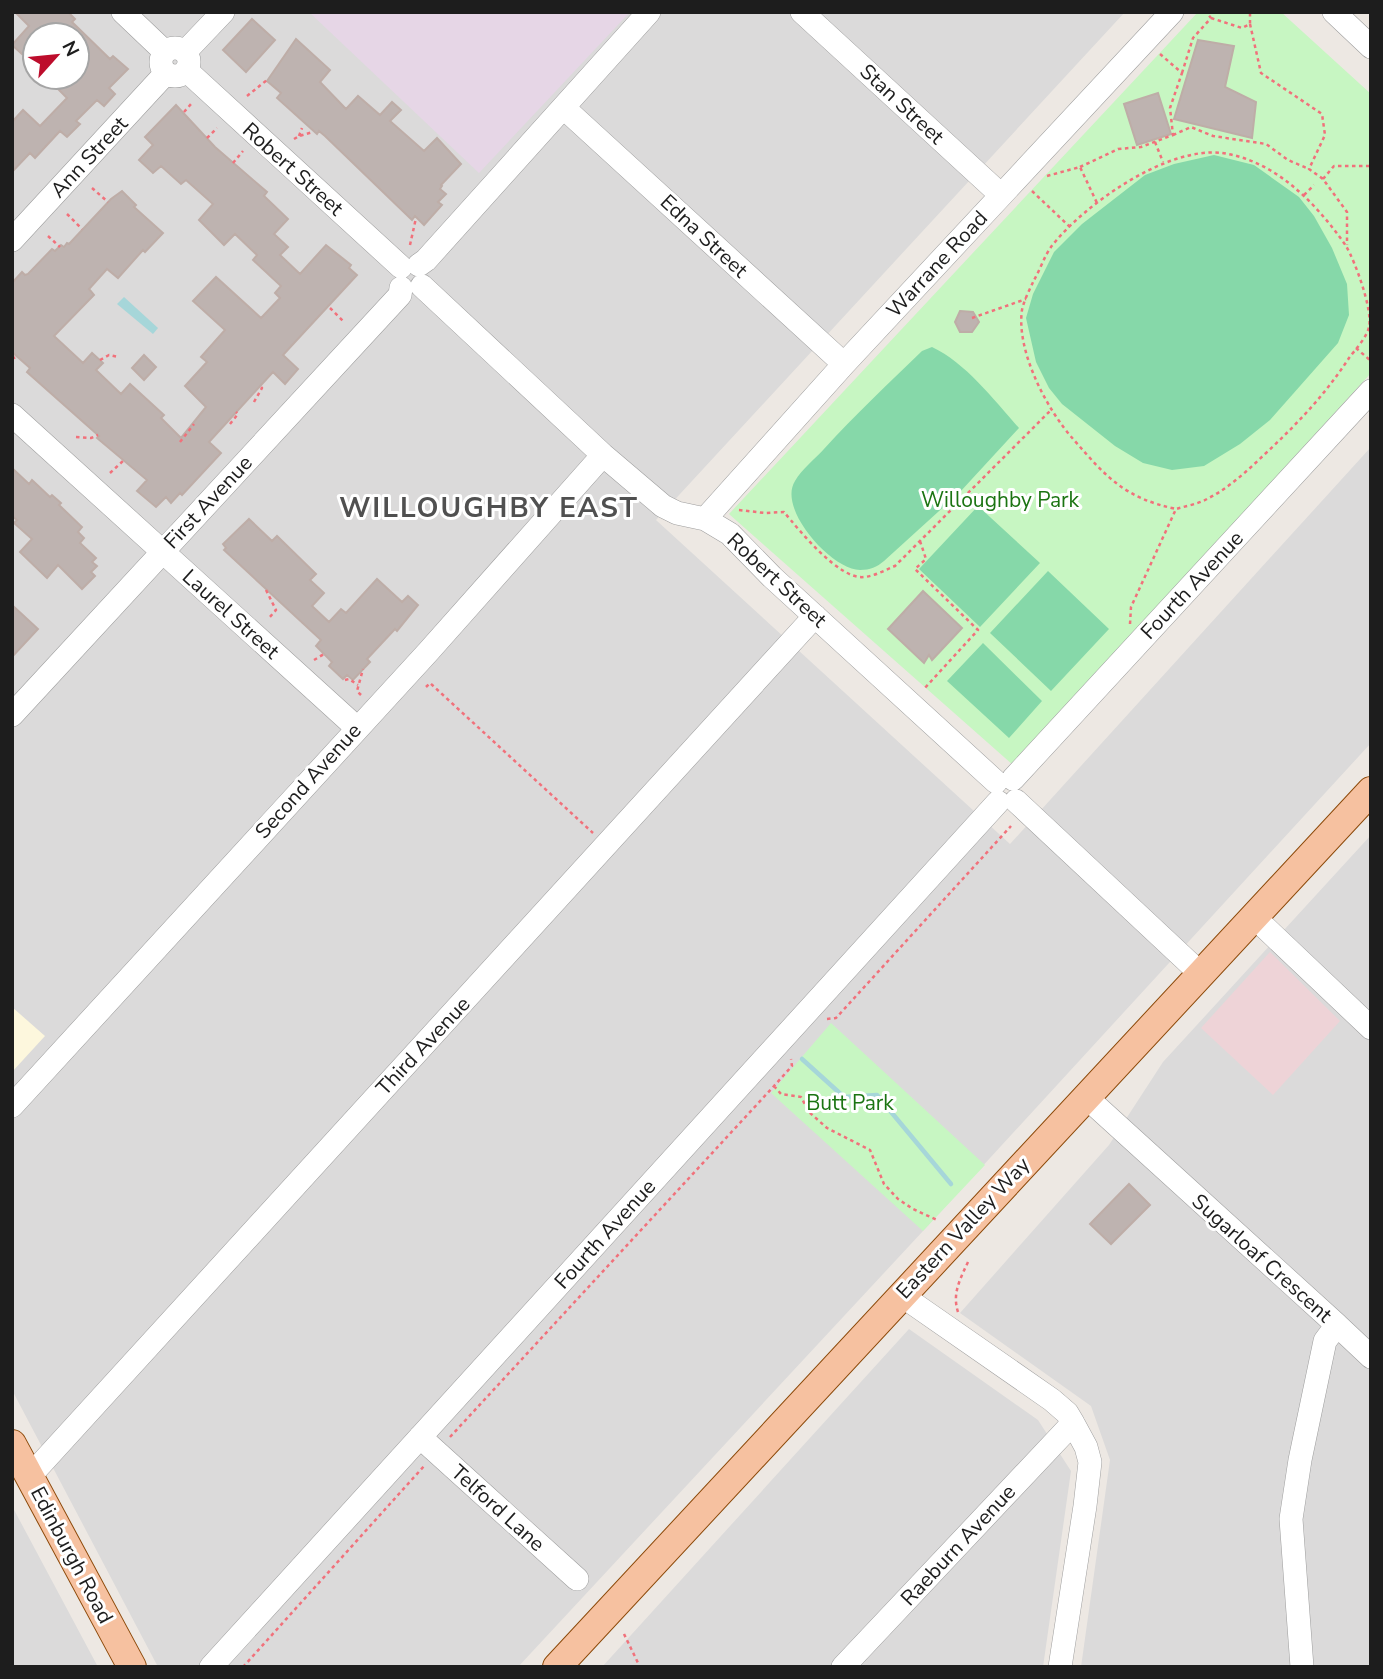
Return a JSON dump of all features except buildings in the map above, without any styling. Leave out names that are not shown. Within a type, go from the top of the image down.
[{"type":"main road","name":"Eastern Valley Way","points":[[557,1667],[1371,791]]},
{"type":"main road","name":"Edinburgh Road","points":[[12,1444],[131,1667]]},
{"type":"street","name":"Robert Street","points":[[122,12],[411,270],[603,455],[663,506],[677,513],[705,519],[730,534],[1201,974]]},
{"type":"street","name":"Ann Street","points":[[12,240],[223,12]]},
{"type":"street","name":"First Avenue","points":[[12,715],[400,295],[411,270],[426,260],[649,12]]},
{"type":"street","name":"Stan Street","points":[[802,12],[1001,195]]},
{"type":"street","name":"Warrane Road","points":[[705,519],[1001,195],[1022,181],[1172,12]]},
{"type":"street","points":[[1334,12],[1371,47]]},
{"type":"street","name":"Edna Street","points":[[564,108],[844,364]]},
{"type":"street","name":"Fourth Avenue","points":[[211,1667],[428,1445],[1136,645],[1371,391]]},
{"type":"street","name":"Laurel Street","points":[[12,415],[356,728]]},
{"type":"street","name":"Second Avenue","points":[[12,1106],[603,455]]},
{"type":"street","name":"Third Avenue","points":[[30,1476],[816,616]]},
{"type":"street","points":[[1254,917],[1371,1028]]},
{"type":"street","name":"Sugarloaf Crescent","points":[[1086,1097],[1336,1325],[1325,1341],[1300,1460],[1291,1519],[1302,1667]]},
{"type":"street","points":[[901,1295],[1052,1400],[1067,1413],[1086,1447],[1090,1462],[1086,1506],[1060,1667]]},
{"type":"street","points":[[1336,1325],[1371,1357]]},
{"type":"street","name":"Raeburn Avenue","points":[[843,1667],[1073,1423]]},
{"type":"street","name":"Telford Lane","points":[[428,1445],[577,1579]]},
{"type":"path","points":[[1206,12],[1211,18],[1242,28],[1251,24]]},
{"type":"path","points":[[1250,12],[1261,73],[1322,114],[1325,135],[1309,169]]},
{"type":"path","points":[[1173,135],[1170,108],[1193,38],[1211,18]]},
{"type":"path","points":[[1146,40],[1182,73]]},
{"type":"path","points":[[247,96],[267,80]]},
{"type":"path","points":[[184,112],[191,104]]},
{"type":"path","points":[[1070,227],[1022,181],[1036,174],[1050,177],[1080,167],[1118,149],[1140,147],[1191,127],[1213,136],[1266,144],[1322,179],[1347,212],[1347,248]]},
{"type":"path","points":[[207,138],[217,128]]},
{"type":"path","points":[[299,136],[302,128]]},
{"type":"path","points":[[294,139],[313,132]]},
{"type":"path","points":[[1156,142],[1163,162]]},
{"type":"path","points":[[233,163],[243,151]]},
{"type":"path","points":[[1205,153],[1222,153],[1255,161],[1282,177],[1328,221],[1347,248],[1368,305],[1369,328],[1327,391],[1302,419],[1237,480],[1206,500],[1177,509],[1133,496],[1116,485],[1061,425],[1031,368],[1024,345],[1022,310],[1050,248],[1085,211],[1163,162],[1205,153]]},
{"type":"path","points":[[1322,179],[1334,166],[1371,166]]},
{"type":"path","points":[[1080,167],[1097,203]]},
{"type":"path","points":[[1303,195],[1314,185]]},
{"type":"path","points":[[92,188],[108,202]]},
{"type":"path","points":[[67,215],[82,229]]},
{"type":"path","points":[[411,270],[416,218]]},
{"type":"path","points":[[48,236],[60,247]]},
{"type":"path","points":[[972,318],[1026,299]]},
{"type":"path","points":[[330,309],[343,321]]},
{"type":"path","points":[[1356,348],[1371,361]]},
{"type":"path","points":[[100,360],[109,355],[118,357]]},
{"type":"path","points":[[254,402],[262,388],[260,386]]},
{"type":"path","points":[[730,509],[784,512],[803,535],[841,570],[862,578],[895,566],[1052,409]]},
{"type":"path","points":[[230,424],[239,414],[236,412]]},
{"type":"path","points":[[180,442],[194,424]]},
{"type":"path","points":[[76,437],[91,438],[99,435]]},
{"type":"path","points":[[110,473],[124,460]]},
{"type":"path","points":[[1136,645],[1130,625],[1131,607],[1177,509]]},
{"type":"path","points":[[911,704],[978,630],[915,569],[926,559],[920,541]]},
{"type":"path","points":[[265,590],[276,611],[269,618]]},
{"type":"path","points":[[314,660],[324,654]]},
{"type":"path","points":[[361,695],[357,691],[363,669]]},
{"type":"path","points":[[345,680],[349,679],[358,685]]},
{"type":"path","points":[[426,687],[430,683],[608,846]]},
{"type":"path","points":[[822,1020],[836,1018],[1011,825]]},
{"type":"path","points":[[243,1667],[428,1445],[774,1086],[792,1066],[791,1055]]},
{"type":"path","points":[[774,1086],[781,1094],[801,1097],[809,1112],[827,1128],[870,1150],[884,1184],[898,1199],[937,1220]]},
{"type":"path","points":[[960,1316],[955,1302],[958,1283],[968,1262]]},
{"type":"path","points":[[624,1634],[640,1667]]},
{"type":"shaded area","points":[[12,12],[1125,12],[656,520],[1010,844],[1371,447],[1371,743],[518,1667],[158,1667],[12,1390]]},
{"type":"shaded area","points":[[309,12],[630,12],[479,173]]},
{"type":"shaded area","points":[[1371,835],[1371,1667],[1081,1667],[1110,1460],[1091,1406],[960,1313],[1109,1145],[1163,1062]]},
{"type":"shaded area","points":[[1270,952],[1340,1021],[1273,1095],[1201,1028]]},
{"type":"shaded area","points":[[12,1007],[45,1036],[12,1072]]},
{"type":"shaded area","points":[[909,1329],[1038,1420],[1071,1471],[1043,1667],[602,1667]]},
{"type":"shaded area","points":[[12,1506],[98,1667],[12,1667]]},
{"type":"green space","name":"Willoughby Park","points":[[1198,12],[1281,12],[1371,94],[1371,373],[1013,765],[729,514]]},
{"type":"green space","points":[[1214,155],[1254,165],[1299,197],[1314,216],[1332,248],[1347,284],[1349,315],[1338,343],[1270,420],[1240,444],[1204,466],[1172,470],[1143,463],[1115,446],[1062,404],[1049,388],[1036,362],[1026,318],[1033,294],[1054,252],[1082,224],[1145,175],[1174,164]]},
{"type":"green space","points":[[932,347],[968,372],[1019,428],[960,492],[884,561],[867,569],[848,567],[822,549],[800,521],[791,493],[795,481],[885,387],[922,351]]},
{"type":"green space","points":[[978,506],[1040,563],[980,627],[919,569]]},
{"type":"green space","points":[[1048,571],[1109,629],[1051,691],[990,633]]},
{"type":"green space","points":[[983,643],[1042,701],[1009,738],[947,681]]},
{"type":"green space","name":"Butt Park","points":[[831,1023],[985,1165],[923,1231],[771,1093]]},
{"type":"water","points":[[124,297],[158,328],[153,334],[117,304]]},
{"type":"waterway","points":[[802,1059],[844,1097],[877,1095],[951,1184]]},
{"type":"district","name":"WILLOUGHBY EAST","points":[[489,507]]}]
